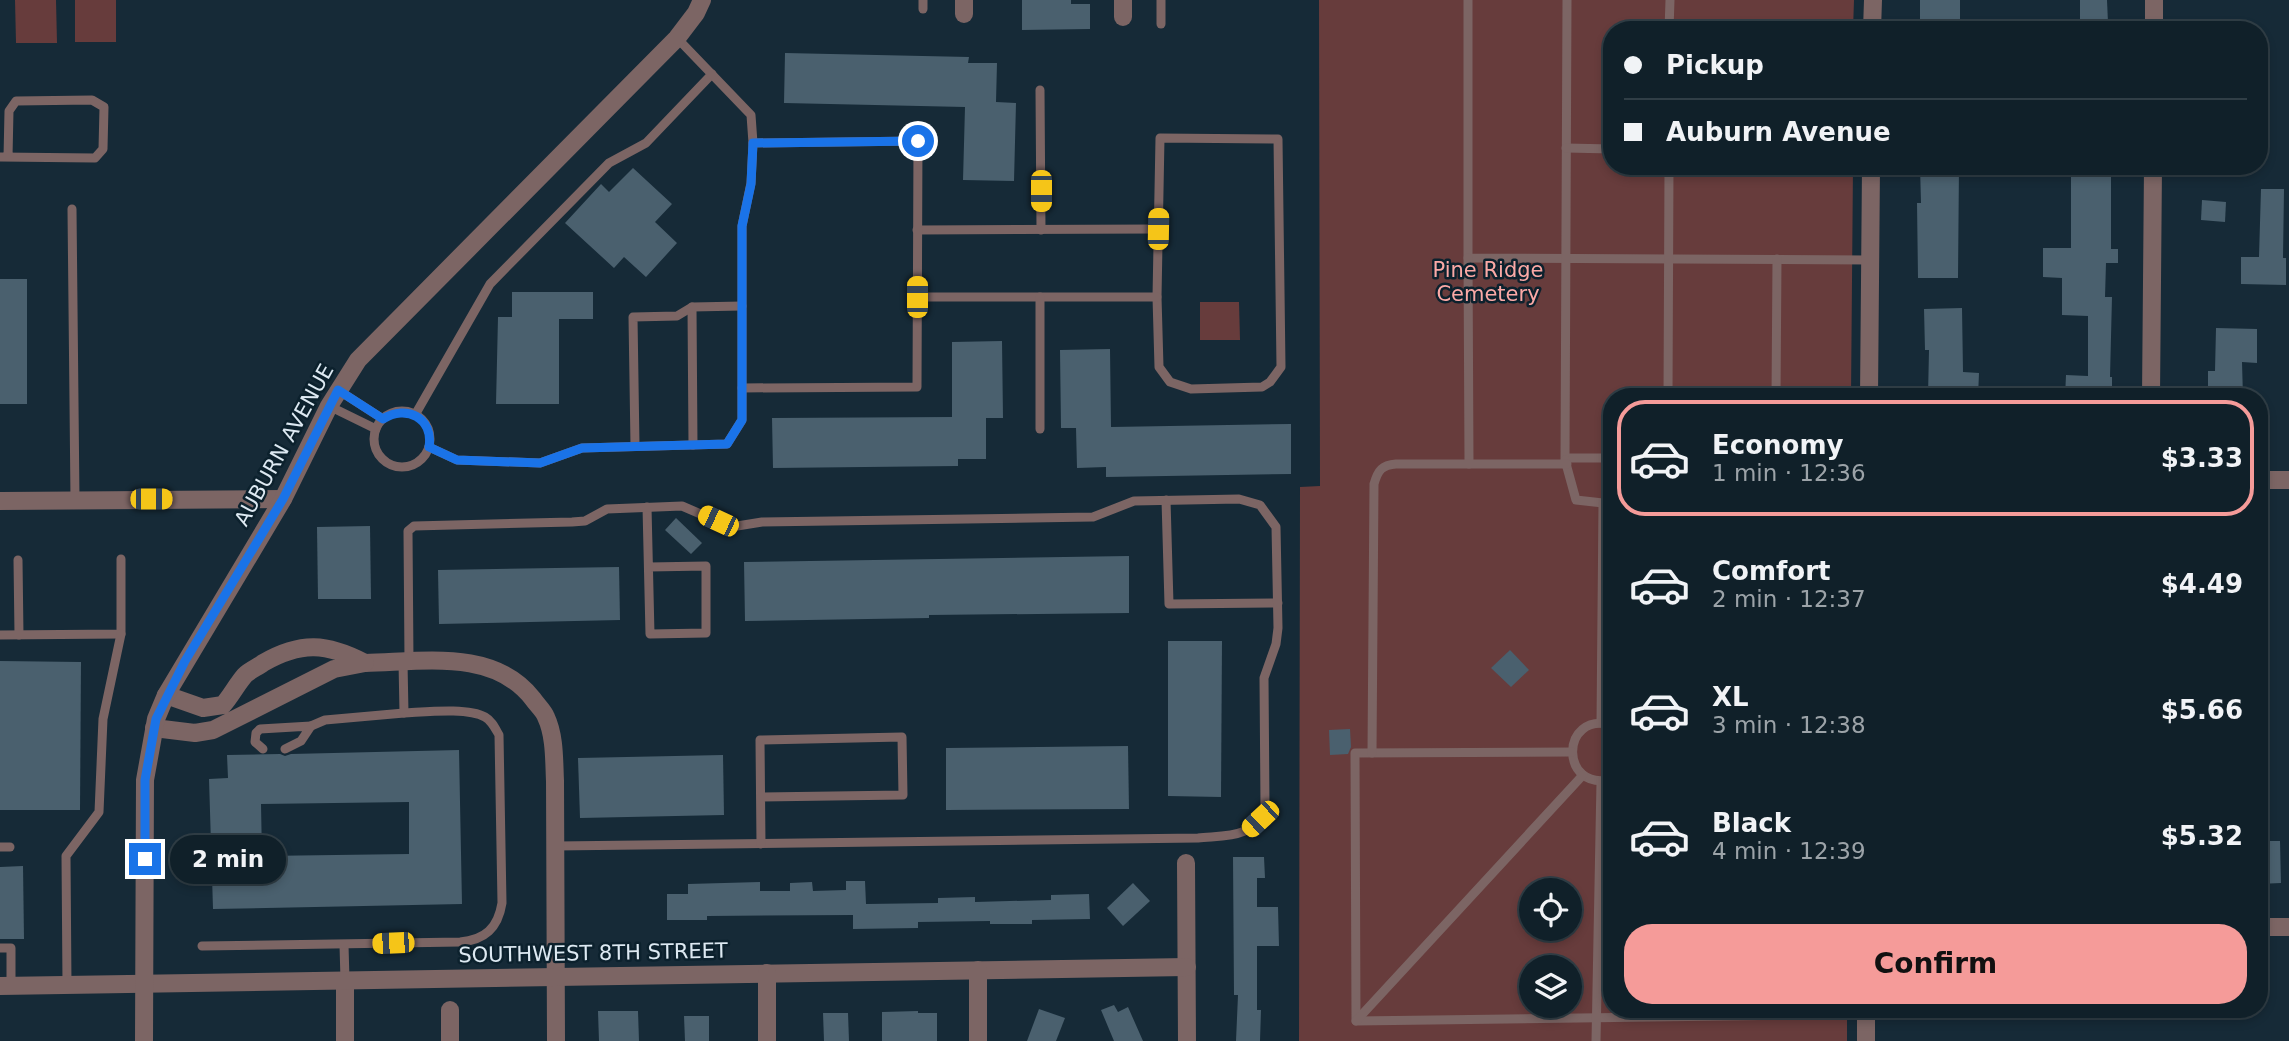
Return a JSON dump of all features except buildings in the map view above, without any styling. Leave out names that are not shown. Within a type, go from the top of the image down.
[{"type":"street","name":"AUBURN AVENUE","points":[[144,1041],[145,780],[154,728],[166,695],[283,499],[329,406],[358,360],[677,38],[696,13],[702,0]]},
{"type":"street","points":[[1872,21],[1873,0]]},
{"type":"street","points":[[2154,0],[2154,21]]},
{"type":"street","points":[[1869,388],[1871,175]]},
{"type":"street","points":[[2151,388],[2153,175]]},
{"type":"street","points":[[2268,480],[2289,480]]},
{"type":"street","points":[[0,501],[283,499]]},
{"type":"street","points":[[166,695],[203,708],[223,705],[246,674],[272,658],[307,646],[326,647],[349,654],[365,663]]},
{"type":"street","points":[[154,728],[195,733],[213,730],[334,669],[365,663],[446,661],[488,666],[507,675],[527,691],[546,717],[554,746],[556,1041]]},
{"type":"street","points":[[1186,863],[1187,1041]]},
{"type":"street","points":[[2268,927],[2289,927]]},
{"type":"street","name":"SOUTHWEST 8TH STREET","points":[[5,986],[556,975],[1187,967]]},
{"type":"street","points":[[978,971],[978,1041]]},
{"type":"street","points":[[767,973],[767,1041]]},
{"type":"street","points":[[345,980],[345,1041]]},
{"type":"street","points":[[450,1010],[450,1041]]},
{"type":"street","points":[[1866,1018],[1866,1041]]},
{"type":"lane","points":[[1161,0],[1161,24]]},
{"type":"lane","points":[[1468,0],[1469,464]]},
{"type":"lane","points":[[1567,0],[1566,461],[1576,500],[1603,503]]},
{"type":"lane","points":[[1669,21],[1670,0]]},
{"type":"lane","points":[[429,447],[457,460],[540,463],[582,448],[727,444],[742,420],[742,226],[751,184],[751,115],[677,38]]},
{"type":"lane","points":[[415,415],[490,284],[609,163],[646,143],[712,75]]},
{"type":"lane","points":[[1040,90],[1041,230]]},
{"type":"lane","points":[[92,100],[104,107],[103,149],[94,158],[4,157],[9,111],[16,101],[92,100]]},
{"type":"lane","points":[[1160,138],[1278,139],[1280,368],[1270,382],[1262,387],[1191,389],[1170,382],[1159,367],[1157,297],[1160,138]]},
{"type":"lane","points":[[742,388],[917,387],[918,141],[753,143]]},
{"type":"lane","points":[[1566,148],[1603,149]]},
{"type":"lane","points":[[1668,388],[1669,175]]},
{"type":"lane","points":[[72,209],[75,500]]},
{"type":"lane","points":[[917,230],[1158,229]]},
{"type":"lane","points":[[1468,258],[1870,260]]},
{"type":"lane","points":[[1776,388],[1777,259]]},
{"type":"lane","points":[[917,297],[1157,297]]},
{"type":"lane","points":[[1040,297],[1040,429]]},
{"type":"lane","points":[[635,446],[633,317],[677,316],[692,307],[742,306]]},
{"type":"lane","points":[[692,307],[693,445]]},
{"type":"lane","points":[[338,390],[383,419]]},
{"type":"lane","points":[[329,406],[376,429]]},
{"type":"lane","points":[[398,412],[415,415],[428,427],[429,447],[422,460],[397,467],[382,459],[377,452],[374,443],[376,429],[383,419],[398,412]]},
{"type":"lane","points":[[1372,753],[1374,484],[1378,471],[1386,465],[1603,459]]},
{"type":"lane","points":[[404,713],[408,531],[414,526],[572,522],[585,521],[607,509],[682,506],[731,527],[762,522],[1093,517],[1134,501],[1238,499],[1260,505],[1276,527],[1276,644],[1264,678],[1265,806],[1260,819],[1248,831],[1198,838],[556,846]]},
{"type":"lane","points":[[1166,500],[1169,604],[1278,603]]},
{"type":"lane","points":[[647,508],[650,634],[706,633],[706,566],[649,567]]},
{"type":"lane","points":[[67,985],[66,856],[99,812],[103,719],[121,634],[121,559]]},
{"type":"lane","points":[[19,560],[19,635]]},
{"type":"lane","points":[[0,635],[121,634]]},
{"type":"lane","points":[[1596,1041],[1601,781],[1583,775],[1577,769],[1572,752],[1577,734],[1592,724],[1601,723],[1603,650]]},
{"type":"lane","points":[[202,946],[474,941],[495,927],[500,916],[502,890],[499,735],[494,725],[485,717],[471,712],[404,713],[325,720],[311,726],[260,729],[256,733],[255,742],[262,749]]},
{"type":"lane","points":[[285,749],[301,740],[311,726]]},
{"type":"lane","points":[[761,797],[903,794],[902,737],[760,740],[761,844]]},
{"type":"lane","points":[[1356,1021],[1356,753],[1572,752]]},
{"type":"lane","points":[[1356,1021],[1583,775]]},
{"type":"lane","points":[[344,945],[345,980]]},
{"type":"lane","points":[[0,948],[11,948],[5,986]]},
{"type":"lane","points":[[1356,1021],[1603,1018]]},
{"type":"green space","points":[[15,0],[56,0],[57,43],[16,43]]},
{"type":"green space","points":[[75,0],[116,0],[116,42],[75,42]]},
{"type":"green space","name":"Pine Ridge Cemetery","points":[[1319,0],[1854,0],[1853,21],[1603,21],[1603,175],[1853,175],[1851,388],[1603,388],[1603,1018],[1847,1018],[1847,1041],[1299,1041],[1300,487],[1320,486]]},
{"type":"green space","points":[[1200,302],[1239,302],[1240,340],[1200,340]]},
{"type":"route","points":[[145,859],[145,780],[156,719],[185,661],[283,499],[338,390],[383,419],[398,412],[415,415],[428,427],[429,447],[457,460],[540,463],[582,448],[727,444],[742,420],[742,226],[751,184],[753,143],[918,141]]}]
